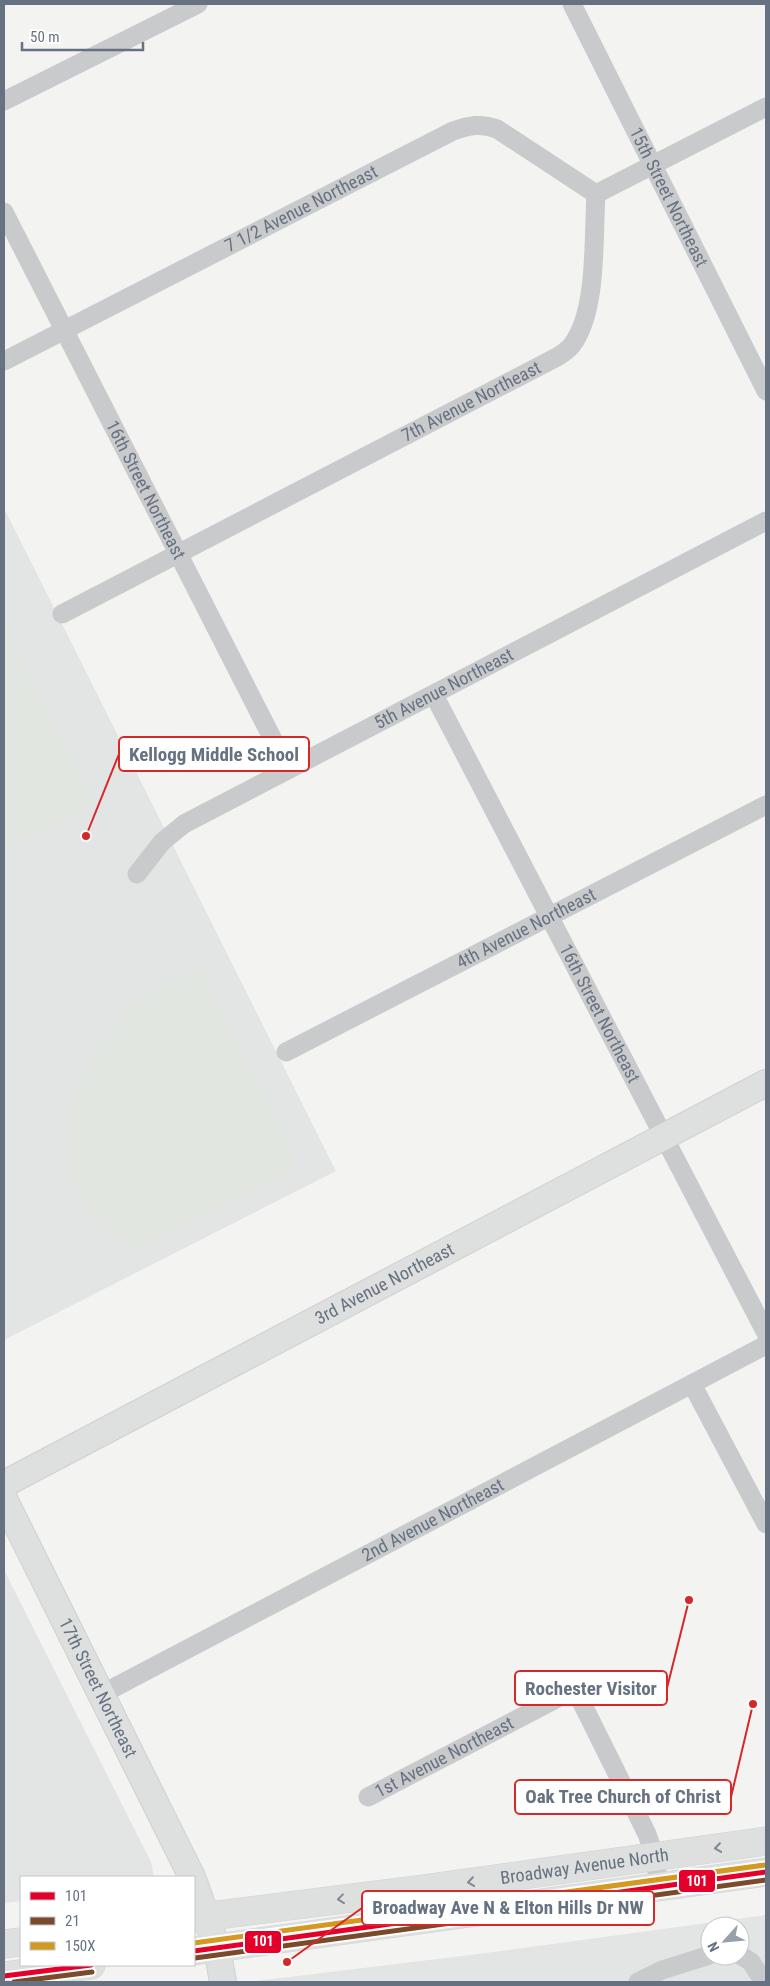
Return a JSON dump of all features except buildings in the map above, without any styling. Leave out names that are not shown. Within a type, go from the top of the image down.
[{"type":"main road","name":"Broadway Avenue North","points":[[201,1917],[766,1841]]},
{"type":"main road","name":"Broadway Avenue North","points":[[205,1950],[766,1872]]},
{"type":"main road","points":[[4,1944],[20,1942]]},
{"type":"main road","points":[[4,1976],[83,1966]]},
{"type":"street","points":[[4,101],[198,4]]},
{"type":"street","name":"15th Street Northeast","points":[[572,4],[651,165],[766,391]]},
{"type":"street","points":[[596,194],[766,107]]},
{"type":"street","name":"7 1/2 Avenue Northeast","points":[[4,361],[66,331],[453,131],[472,124],[486,125],[497,129],[596,194]]},
{"type":"street","name":"7th Avenue Northeast","points":[[62,614],[178,555],[570,348],[585,318],[590,297],[596,194]]},
{"type":"street","name":"16th Street Northeast","points":[[4,212],[288,769]]},
{"type":"street","name":"5th Avenue Northeast","points":[[137,874],[162,842],[178,828],[766,521]]},
{"type":"street","name":"16th Street Northeast","points":[[434,695],[766,1333]]},
{"type":"street","name":"4th Avenue Northeast","points":[[286,1052],[766,805]]},
{"type":"street","name":"3rd Avenue Northeast","points":[[4,1484],[766,1083]]},
{"type":"street","name":"2nd Avenue Northeast","points":[[100,1695],[766,1345]]},
{"type":"street","points":[[692,1384],[766,1524]]},
{"type":"street","name":"17th Street Northeast","points":[[4,1498],[100,1695],[191,1876]]},
{"type":"street","name":"1st Avenue Northeast","points":[[368,1797],[575,1689],[644,1826],[655,1857]]},
{"type":"street","points":[[655,1857],[658,1887]]},
{"type":"street","points":[[195,1887],[205,1950],[223,1982]]},
{"type":"street","points":[[638,1982],[662,1970],[700,1958]]},
{"type":"street","points":[[750,1962],[764,1982]]},
{"type":"shaded area","points":[[4,508],[336,1171],[4,1340]]},
{"type":"shaded area","points":[[4,620],[97,802],[4,850]]},
{"type":"shaded area","points":[[202,968],[296,1153],[286,1172],[128,1250],[93,1216],[78,1192],[72,1136],[76,1089],[79,1079],[93,1054],[137,1002],[159,985]]},
{"type":"shaded area","points":[[4,1570],[151,1862],[154,1876],[20,1876],[20,1901],[4,1903]]},
{"type":"shaded area","points":[[766,1915],[766,1982],[248,1982],[478,1954],[700,1924],[700,1966],[750,1966],[750,1917]]},
{"type":"transit line","name":"150X","points":[[195,1943],[765,1865]]},
{"type":"transit line","name":"101","points":[[195,1951],[766,1872]]},
{"type":"transit line","name":"21","points":[[195,1958],[766,1880]]},
{"type":"transit line","name":"101","points":[[4,1976],[83,1966]]},
{"type":"transit line","name":"21","points":[[14,1982],[92,1972]]},
{"type":"place","name":"Kellogg Middle School","points":[[86,836]]},
{"type":"place","name":"Rochester Visitor","points":[[689,1600]]},
{"type":"place","name":"Oak Tree Church of Christ","points":[[753,1704]]},
{"type":"place","name":"Broadway Ave N & Elton Hills Dr NW","points":[[287,1962]]}]
